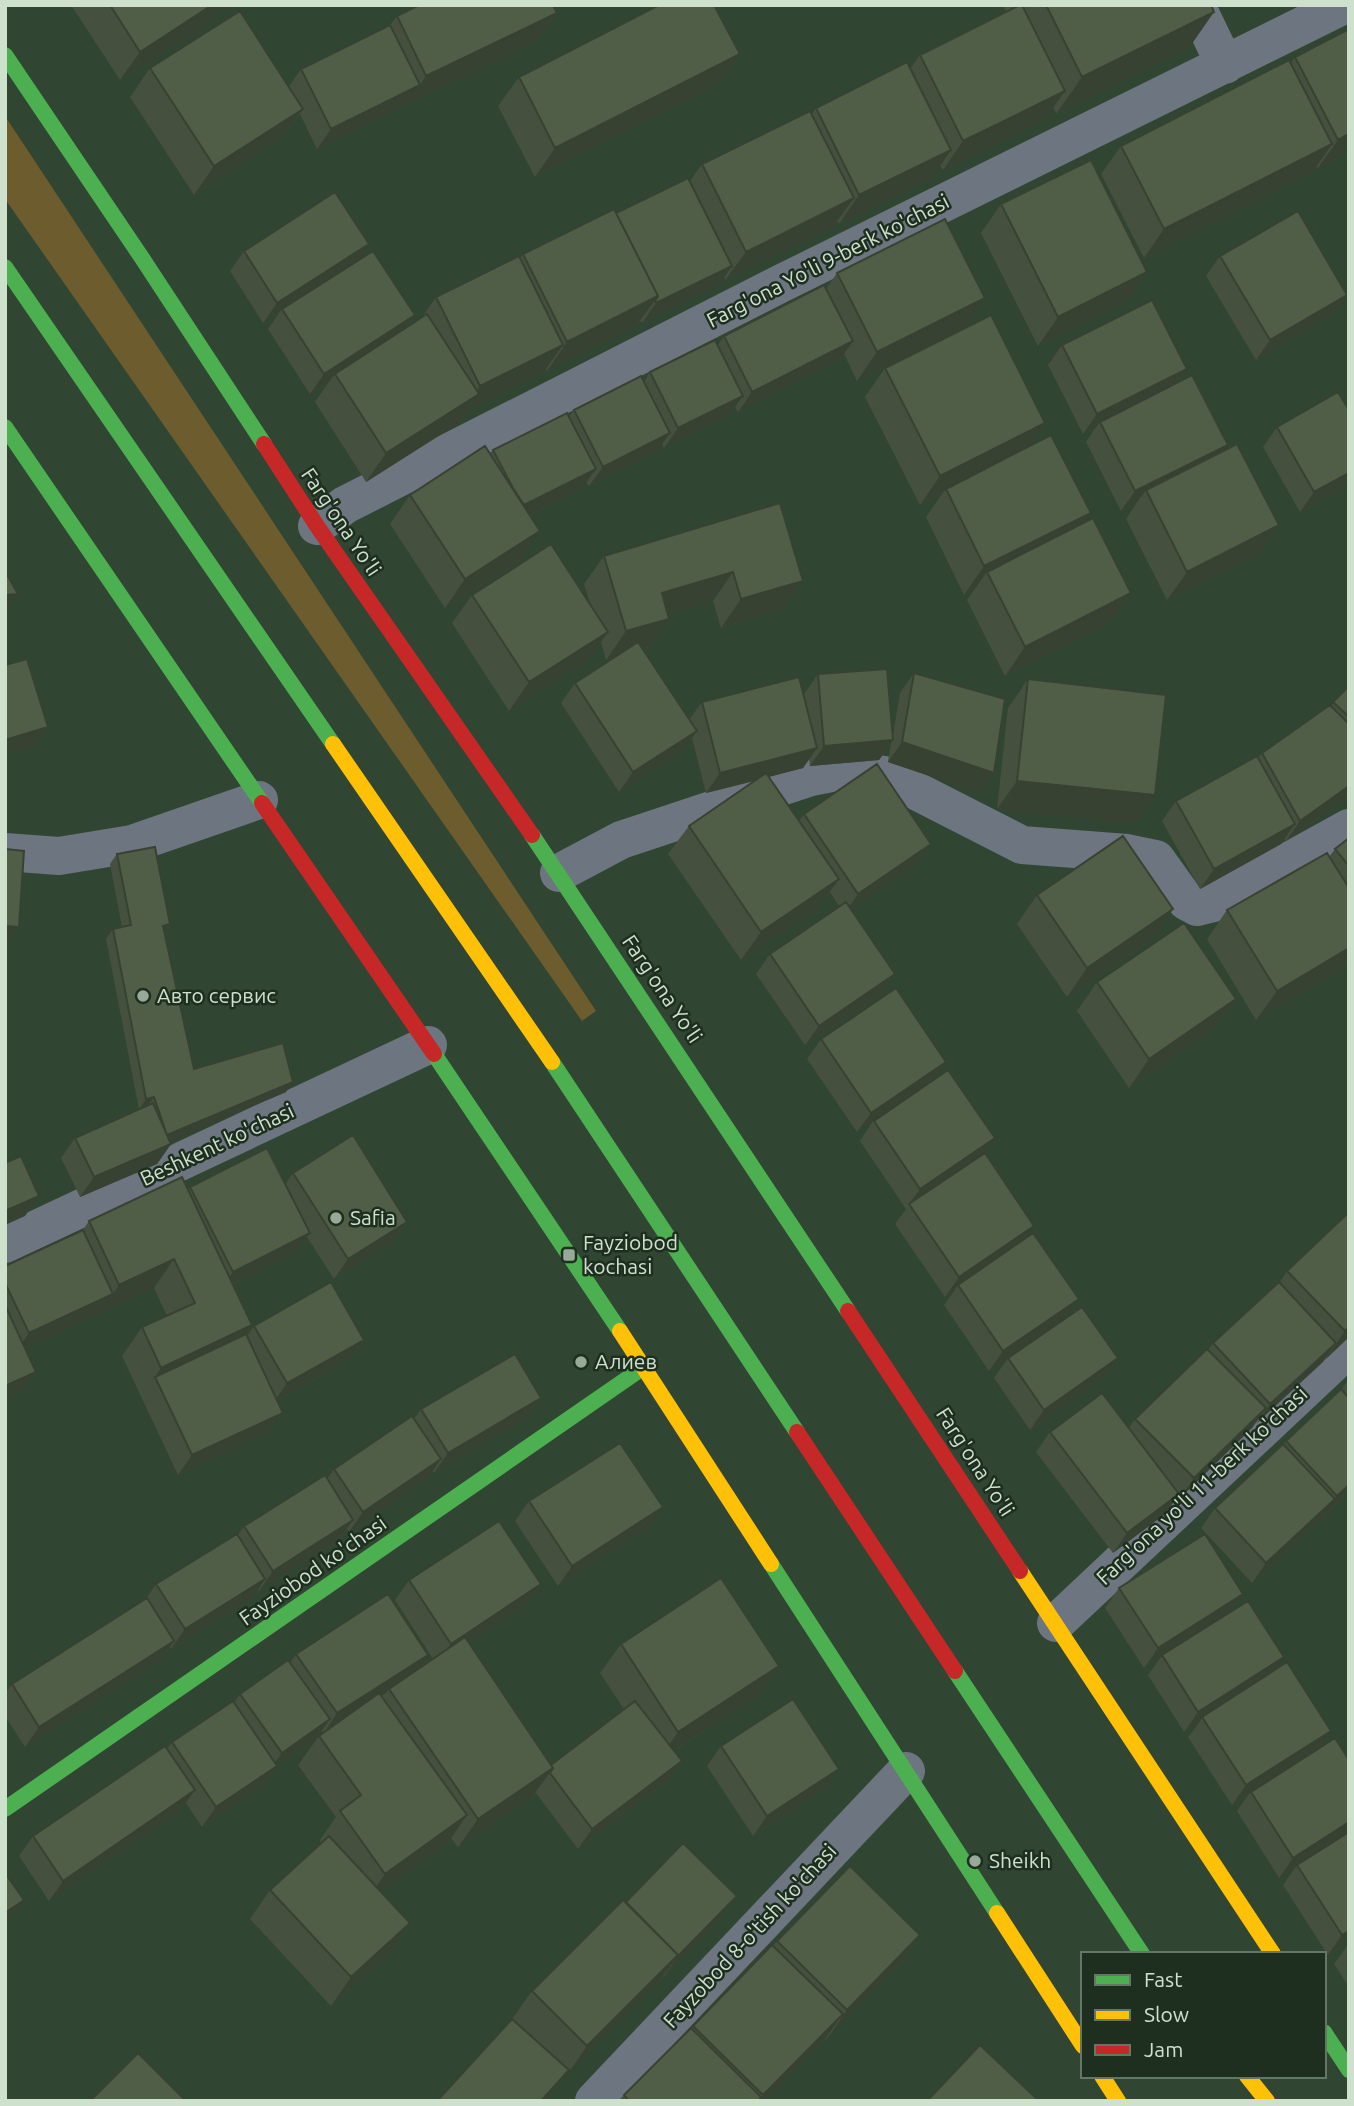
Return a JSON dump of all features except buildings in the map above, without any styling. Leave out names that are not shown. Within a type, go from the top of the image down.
[{"type":"main road","name":"Farg'ona Yo'li","points":[[5,55],[150,269],[317,526],[559,873],[1272,1952]]},
{"type":"main road","points":[[5,267],[552,1062],[1143,1952]]},
{"type":"main road","points":[[5,427],[428,1045],[644,1367],[1081,2043]]},
{"type":"main road","name":"Fayziobod ko'chasi","points":[[5,1809],[644,1367]]},
{"type":"main road","points":[[1326,2035],[1349,2070]]},
{"type":"main road","points":[[1103,2078],[1118,2101]]},
{"type":"main road","points":[[1249,2078],[1266,2101]]},
{"type":"street","points":[[1196,5],[1225,65]]},
{"type":"street","name":"Farg'ona Yo'li 9-berk ko'chasi","points":[[317,526],[345,505],[782,283],[1344,5]]},
{"type":"street","points":[[559,873],[621,840],[811,777],[847,770],[885,775],[1022,845],[1127,853],[1156,859],[1185,901],[1197,907],[1213,903],[1349,828]]},
{"type":"street","points":[[5,852],[59,856],[132,845],[259,800]]},
{"type":"street","name":"Beshkent ko'chasi","points":[[5,1244],[428,1045]]},
{"type":"street","name":"Farg'ona yo'li 11-berk ko'chasi","points":[[1056,1623],[1349,1348]]},
{"type":"street","name":"Fayzobod 8-o'tish ko'chasi","points":[[594,2101],[905,1771]]},
{"type":"shaded area","points":[[5,116],[596,1011],[582,1021],[5,199]]},
{"type":"traffic: fast","points":[[5,55],[264,444]]},
{"type":"traffic: fast","points":[[5,267],[333,744]]},
{"type":"traffic: fast","points":[[5,427],[262,803]]},
{"type":"traffic: fast","points":[[532,835],[848,1311]]},
{"type":"traffic: fast","points":[[434,1054],[620,1331]]},
{"type":"traffic: fast","points":[[552,1062],[797,1432]]},
{"type":"traffic: fast","points":[[5,1809],[644,1367]]},
{"type":"traffic: fast","points":[[771,1564],[997,1913]]},
{"type":"traffic: fast","points":[[955,1671],[1141,1952]]},
{"type":"traffic: fast","points":[[1326,2035],[1349,2070]]},
{"type":"traffic: slow","points":[[333,744],[552,1062]]},
{"type":"traffic: slow","points":[[620,1331],[771,1564]]},
{"type":"traffic: slow","points":[[1020,1571],[1272,1952]]},
{"type":"traffic: slow","points":[[997,1913],[1081,2043]]},
{"type":"traffic: slow","points":[[1103,2078],[1118,2101]]},
{"type":"traffic: slow","points":[[1249,2078],[1267,2101]]},
{"type":"traffic: jam","points":[[264,444],[317,526],[532,835]]},
{"type":"traffic: jam","points":[[262,803],[434,1054]]},
{"type":"traffic: jam","points":[[848,1311],[1020,1571]]},
{"type":"traffic: jam","points":[[797,1432],[955,1671]]},
{"type":"place","name":"Авто сервис","points":[[143,996]]},
{"type":"place","name":"Safia","points":[[336,1218]]},
{"type":"place","name":"Fayziobod kochasi","points":[[569,1255]]},
{"type":"place","name":"Алиев","points":[[581,1362]]},
{"type":"place","name":"Sheikh","points":[[975,1861]]}]
